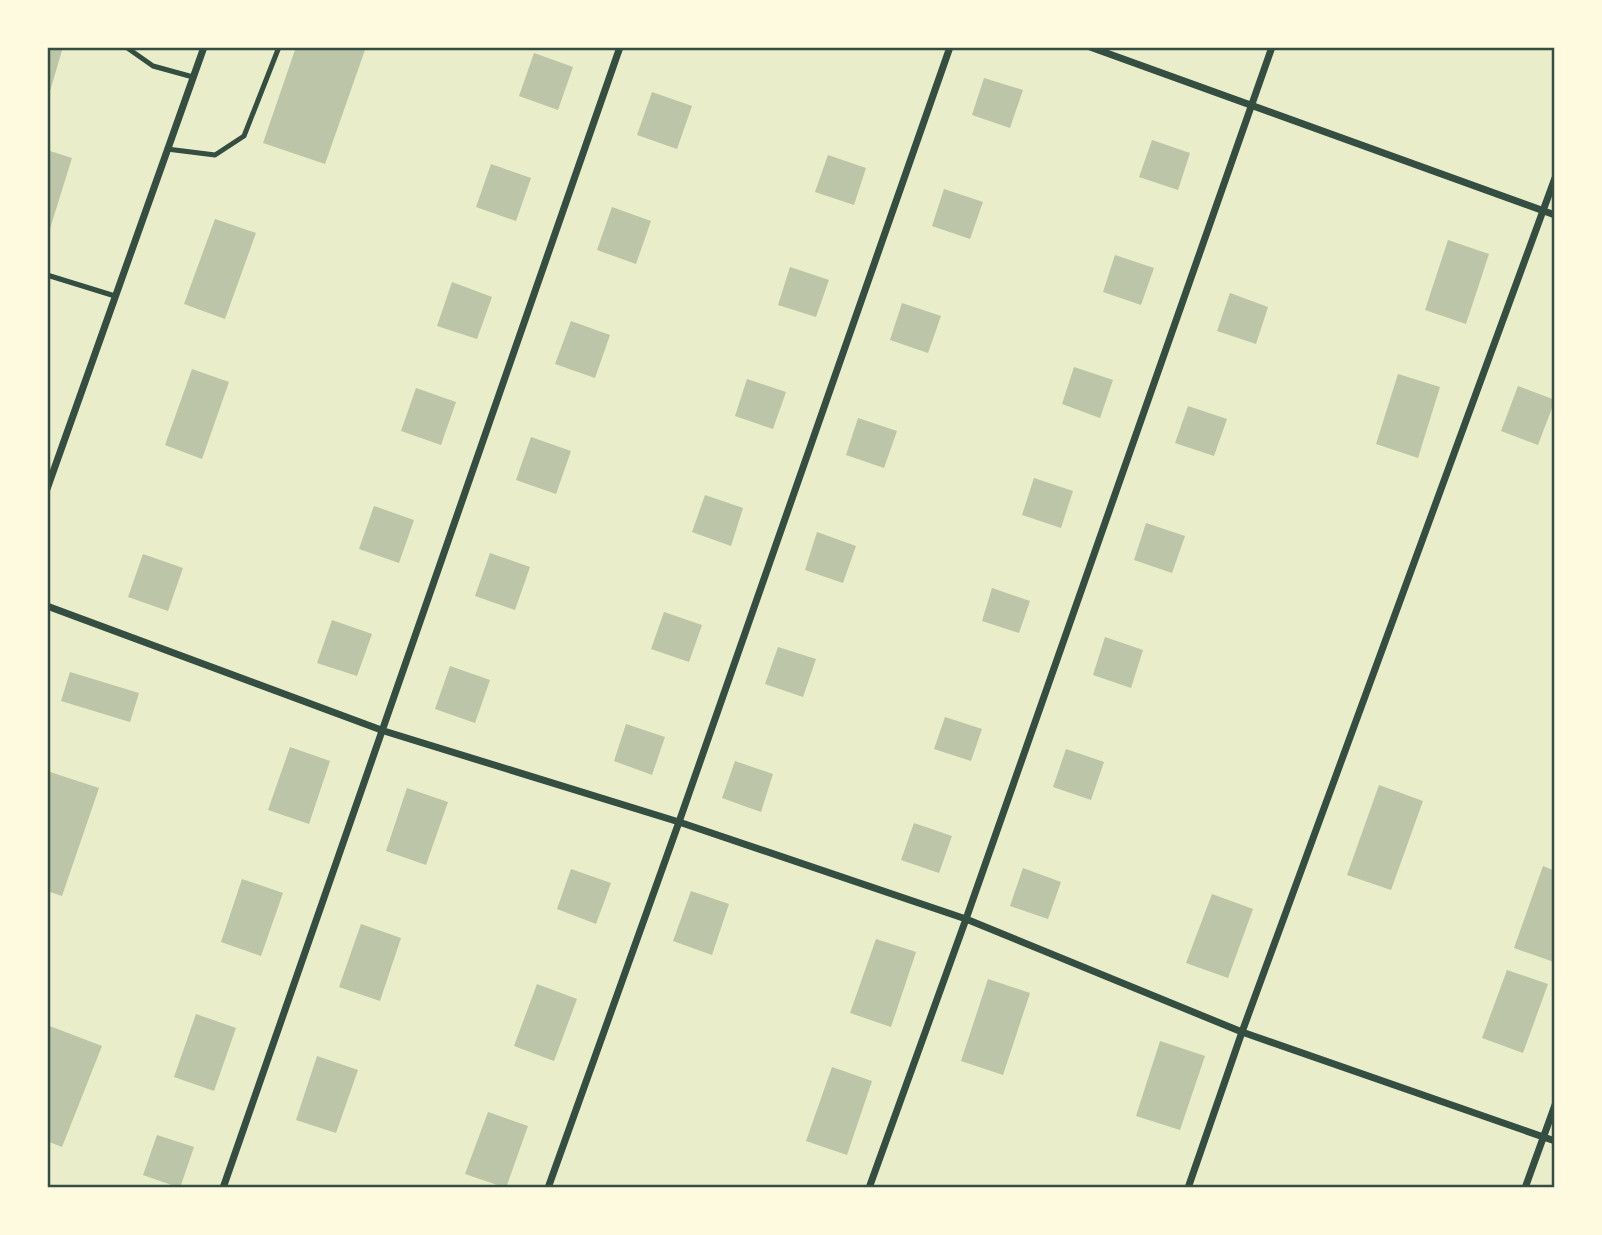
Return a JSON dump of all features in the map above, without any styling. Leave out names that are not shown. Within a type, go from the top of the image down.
[{"type":"street","points":[[47,489],[204,47]]},
{"type":"street","points":[[223,1188],[621,47]]},
{"type":"street","points":[[548,1188],[950,47]]},
{"type":"street","points":[[1090,47],[1555,215]]},
{"type":"street","points":[[869,1188],[1272,47]]},
{"type":"street","points":[[1188,1188],[1242,1032],[1555,178]]},
{"type":"street","points":[[47,606],[384,731],[679,822],[966,919],[1242,1032],[1555,1141]]},
{"type":"street","points":[[1525,1188],[1555,1105]]},
{"type":"lane","points":[[126,47],[153,65],[193,76]]},
{"type":"lane","points":[[167,149],[215,155],[244,136],[279,47]]},
{"type":"lane","points":[[47,275],[115,296]]},
{"type":"building","points":[[47,47],[63,47],[48,98],[47,98]]},
{"type":"building","points":[[296,47],[366,47],[325,164],[263,143]]},
{"type":"building","points":[[534,53],[573,67],[558,110],[519,96]]},
{"type":"building","points":[[984,78],[1023,90],[1010,128],[972,115]]},
{"type":"building","points":[[652,92],[692,106],[677,149],[637,135]]},
{"type":"building","points":[[1152,140],[1190,153],[1178,190],[1139,177]]},
{"type":"building","points":[[47,150],[72,158],[48,235],[47,235]]},
{"type":"building","points":[[828,155],[866,168],[854,205],[815,192]]},
{"type":"building","points":[[491,164],[531,178],[516,221],[476,207]]},
{"type":"building","points":[[944,189],[983,202],[970,239],[932,226]]},
{"type":"building","points":[[612,207],[651,221],[636,264],[597,250]]},
{"type":"building","points":[[215,219],[256,233],[225,319],[184,304]]},
{"type":"building","points":[[1448,240],[1489,254],[1466,324],[1425,310]]},
{"type":"building","points":[[1115,255],[1154,268],[1141,305],[1103,292]]},
{"type":"building","points":[[790,267],[829,280],[816,317],[778,305]]},
{"type":"building","points":[[452,282],[492,297],[477,339],[437,326]]},
{"type":"building","points":[[1230,293],[1268,307],[1256,344],[1217,331]]},
{"type":"building","points":[[902,303],[941,316],[928,353],[890,340]]},
{"type":"building","points":[[571,321],[610,335],[595,378],[555,364]]},
{"type":"building","points":[[1074,367],[1113,380],[1100,418],[1062,404]]},
{"type":"building","points":[[192,369],[229,382],[202,459],[165,445]]},
{"type":"building","points":[[1398,374],[1440,387],[1418,458],[1376,444]]},
{"type":"building","points":[[747,379],[786,392],[773,429],[735,416]]},
{"type":"building","points":[[1518,386],[1555,400],[1538,445],[1501,431]]},
{"type":"building","points":[[416,388],[456,402],[441,445],[401,431]]},
{"type":"building","points":[[1188,406],[1227,419],[1214,456],[1175,443]]},
{"type":"building","points":[[858,418],[897,431],[884,468],[846,455]]},
{"type":"building","points":[[531,437],[571,451],[556,494],[516,480]]},
{"type":"building","points":[[1034,478],[1073,491],[1061,528],[1022,515]]},
{"type":"building","points":[[705,495],[743,508],[731,546],[692,532]]},
{"type":"building","points":[[374,506],[414,520],[399,563],[359,549]]},
{"type":"building","points":[[1146,523],[1185,536],[1172,573],[1134,560]]},
{"type":"building","points":[[817,532],[856,546],[843,583],[805,570]]},
{"type":"building","points":[[490,553],[530,567],[515,610],[475,596]]},
{"type":"building","points":[[143,554],[183,568],[168,611],[128,597]]},
{"type":"building","points":[[992,588],[1030,601],[1019,633],[982,621]]},
{"type":"building","points":[[664,612],[702,625],[689,662],[651,649]]},
{"type":"building","points":[[332,620],[372,634],[357,676],[317,663]]},
{"type":"building","points":[[1105,637],[1143,650],[1131,688],[1093,675]]},
{"type":"building","points":[[778,647],[816,659],[803,697],[765,684]]},
{"type":"building","points":[[450,666],[490,680],[475,723],[435,709]]},
{"type":"building","points":[[70,672],[139,693],[130,722],[61,701]]},
{"type":"building","points":[[945,717],[982,729],[971,761],[934,749]]},
{"type":"building","points":[[626,724],[665,737],[652,775],[614,761]]},
{"type":"building","points":[[290,747],[330,761],[309,824],[268,810]]},
{"type":"building","points":[[1066,749],[1104,762],[1091,800],[1053,787]]},
{"type":"building","points":[[735,761],[773,774],[761,812],[722,798]]},
{"type":"building","points":[[47,771],[99,788],[62,896],[47,891]]},
{"type":"building","points":[[1379,785],[1423,801],[1391,890],[1347,875]]},
{"type":"building","points":[[407,788],[448,802],[426,865],[386,851]]},
{"type":"building","points":[[914,823],[952,836],[939,873],[901,860]]},
{"type":"building","points":[[1543,866],[1555,871],[1554,962],[1514,948]]},
{"type":"building","points":[[1023,868],[1061,882],[1048,919],[1010,906]]},
{"type":"building","points":[[571,869],[611,883],[596,924],[557,909]]},
{"type":"building","points":[[242,879],[283,893],[261,956],[221,942]]},
{"type":"building","points":[[691,891],[729,904],[712,955],[673,941]]},
{"type":"building","points":[[1212,894],[1253,909],[1228,978],[1186,963]]},
{"type":"building","points":[[361,924],[401,938],[380,1001],[339,987]]},
{"type":"building","points":[[876,939],[916,952],[891,1027],[850,1013]]},
{"type":"building","points":[[1507,970],[1548,984],[1523,1053],[1482,1038]]},
{"type":"building","points":[[988,979],[1030,993],[1003,1075],[961,1061]]},
{"type":"building","points":[[537,984],[577,999],[554,1061],[514,1046]]},
{"type":"building","points":[[196,1014],[236,1028],[214,1091],[174,1077]]},
{"type":"building","points":[[47,1025],[102,1046],[62,1147],[47,1141]]},
{"type":"building","points":[[1160,1041],[1205,1056],[1180,1130],[1136,1116]]},
{"type":"building","points":[[317,1056],[358,1070],[336,1133],[296,1120]]},
{"type":"building","points":[[832,1067],[872,1081],[847,1155],[806,1141]]},
{"type":"building","points":[[488,1112],[528,1126],[506,1188],[465,1174]]},
{"type":"building","points":[[157,1135],[194,1147],[180,1188],[143,1175]]}]
